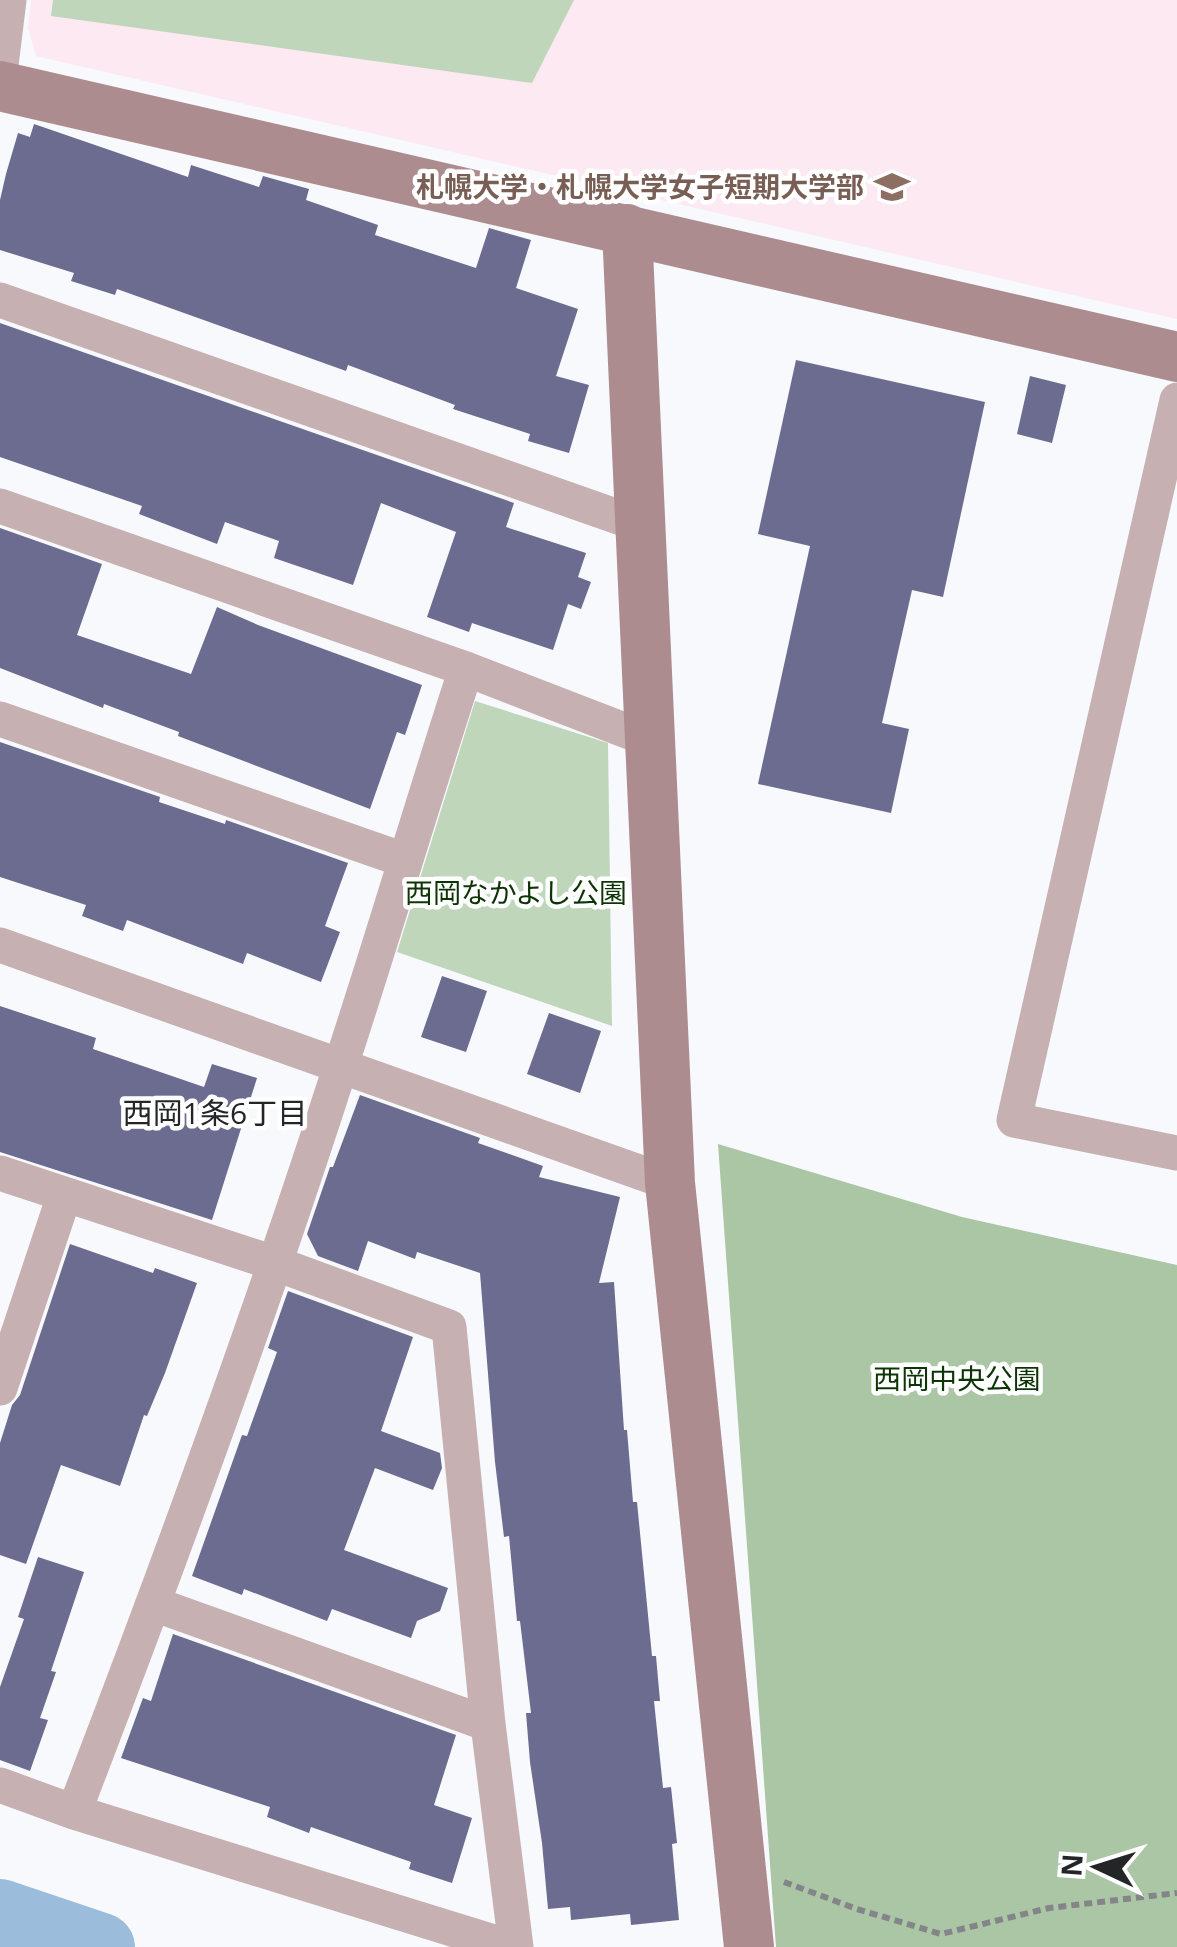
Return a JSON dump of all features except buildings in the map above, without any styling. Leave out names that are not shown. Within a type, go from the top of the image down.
[{"type":"street","points":[[0,73],[8,0]]},
{"type":"street","points":[[0,86],[1177,357]]},
{"type":"street","points":[[627,229],[670,1183],[749,1947]]},
{"type":"street","points":[[0,300],[641,525]]},
{"type":"street","points":[[1177,400],[1166,494],[1014,1120],[1177,1153]]},
{"type":"street","points":[[0,506],[466,669],[650,740]]},
{"type":"street","points":[[74,1812],[154,1604],[342,1065],[466,669]]},
{"type":"street","points":[[0,719],[404,860]]},
{"type":"street","points":[[0,945],[670,1183]]},
{"type":"street","points":[[0,1173],[274,1263],[448,1327],[513,1947],[74,1812],[0,1785]]},
{"type":"street","points":[[0,1388],[64,1196]]},
{"type":"street","points":[[154,1604],[488,1724]]},
{"type":"path","points":[[741,1866],[856,1909],[941,1934],[1048,1908],[1177,1892]]},
{"type":"shaded area","name":"札幌大学・札幌大学女子短期大学部","points":[[31,0],[1177,0],[1177,319],[36,56],[28,28]]},
{"type":"green space","points":[[53,0],[574,0],[532,83],[51,16]]},
{"type":"green space","name":"西岡なかよし公園","points":[[475,701],[608,743],[612,1026],[397,952]]},
{"type":"green space","name":"西岡中央公園","points":[[718,1144],[962,1217],[1177,1265],[1177,1947],[776,1947]]},
{"type":"waterway","points":[[0,1913],[101,1947]]},
{"type":"place","name":"札幌大学・札幌大学女子短期大学部","points":[[892,187]]},
{"type":"district","name":"西岡1条6丁目","points":[[215,1114]]}]
